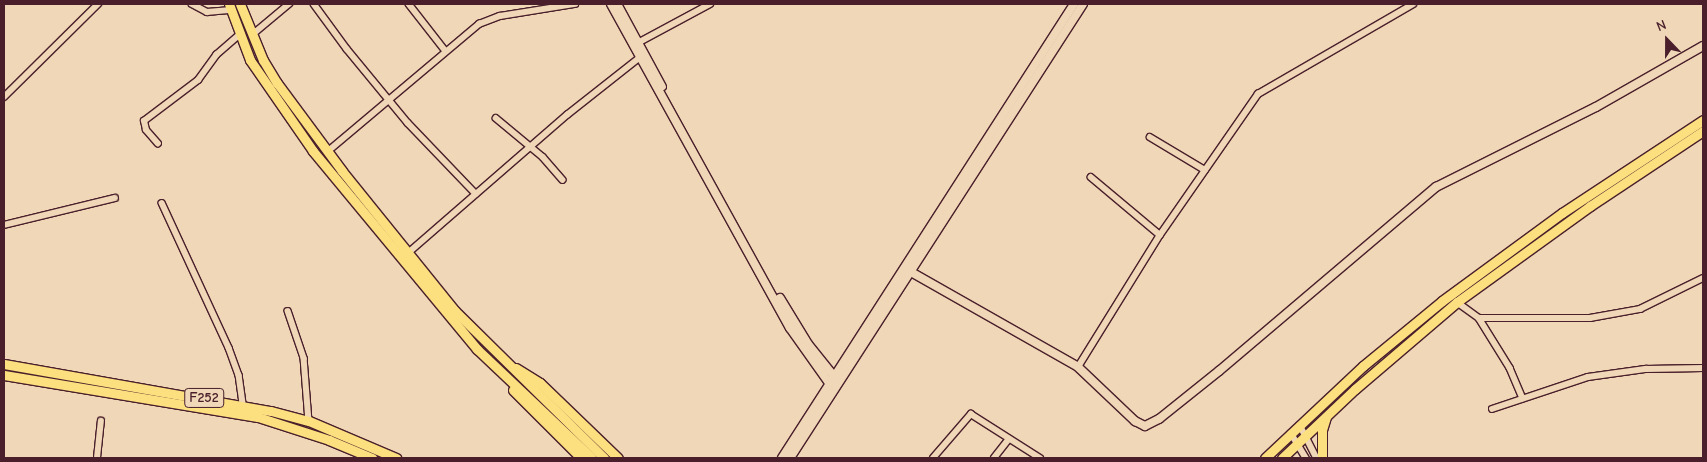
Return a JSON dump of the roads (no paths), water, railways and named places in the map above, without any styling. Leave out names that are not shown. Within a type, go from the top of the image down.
[{"type":"main road","points":[[240,4],[277,83],[327,152],[454,310],[501,358],[517,382],[592,458]]},
{"type":"main road","points":[[229,6],[254,67],[308,144],[455,325],[495,368],[522,402],[580,458]]},
{"type":"main road","points":[[1265,458],[1369,360],[1506,252],[1703,120]]},
{"type":"main road","points":[[1282,458],[1457,302],[1590,206],[1703,130]]},
{"type":"main road","points":[[501,358],[540,383],[618,458]]},
{"type":"main road","name":"F252","points":[[4,364],[243,405],[309,421],[396,458]]},
{"type":"main road","points":[[495,368],[517,382],[604,458]]},
{"type":"main road","name":"F252","points":[[4,375],[258,417],[329,440],[372,458]]},
{"type":"main road","points":[[1322,458],[1322,430],[1327,416]]},
{"type":"street","points":[[4,97],[98,4]]},
{"type":"street","points":[[192,4],[207,12],[229,6]]},
{"type":"street","points":[[253,34],[289,4]]},
{"type":"street","points":[[314,4],[388,99],[476,194]]},
{"type":"street","points":[[409,4],[445,50]]},
{"type":"street","points":[[327,152],[445,50],[487,19],[574,4]]},
{"type":"street","points":[[611,4],[636,44]]},
{"type":"street","points":[[617,4],[636,44],[790,328],[834,383]]},
{"type":"street","points":[[636,44],[710,4]]},
{"type":"street","points":[[790,458],[834,383],[1074,4]]},
{"type":"street","points":[[782,458],[912,272],[1083,4]]},
{"type":"street","points":[[1078,367],[1160,235],[1258,94],[1413,4]]},
{"type":"street","points":[[158,144],[146,130],[144,121],[198,80],[216,54],[241,33]]},
{"type":"street","points":[[912,272],[1078,367],[1134,421],[1144,426],[1150,424],[1219,371],[1436,187],[1596,108],[1703,46]]},
{"type":"street","points":[[408,253],[530,147],[642,55]]},
{"type":"street","points":[[496,118],[530,147],[563,180]]},
{"type":"street","points":[[1150,137],[1205,170]]},
{"type":"street","points":[[1091,177],[1160,235]]},
{"type":"street","points":[[4,225],[10,221],[116,198]]},
{"type":"street","points":[[162,203],[229,348],[239,375],[243,405]]},
{"type":"street","points":[[1479,318],[1563,320],[1598,317],[1640,309],[1703,278]]},
{"type":"street","points":[[1457,302],[1479,318],[1510,368],[1523,398]]},
{"type":"street","points":[[288,311],[304,358],[309,421]]},
{"type":"street","points":[[1492,409],[1588,377],[1646,369],[1703,368]]},
{"type":"street","points":[[933,458],[971,414],[1040,458]]},
{"type":"street","points":[[96,458],[101,421]]},
{"type":"street","points":[[1300,424],[1307,434],[1317,458]]},
{"type":"street","points":[[1291,433],[1306,458]]},
{"type":"street","points":[[994,458],[1009,439]]}]
